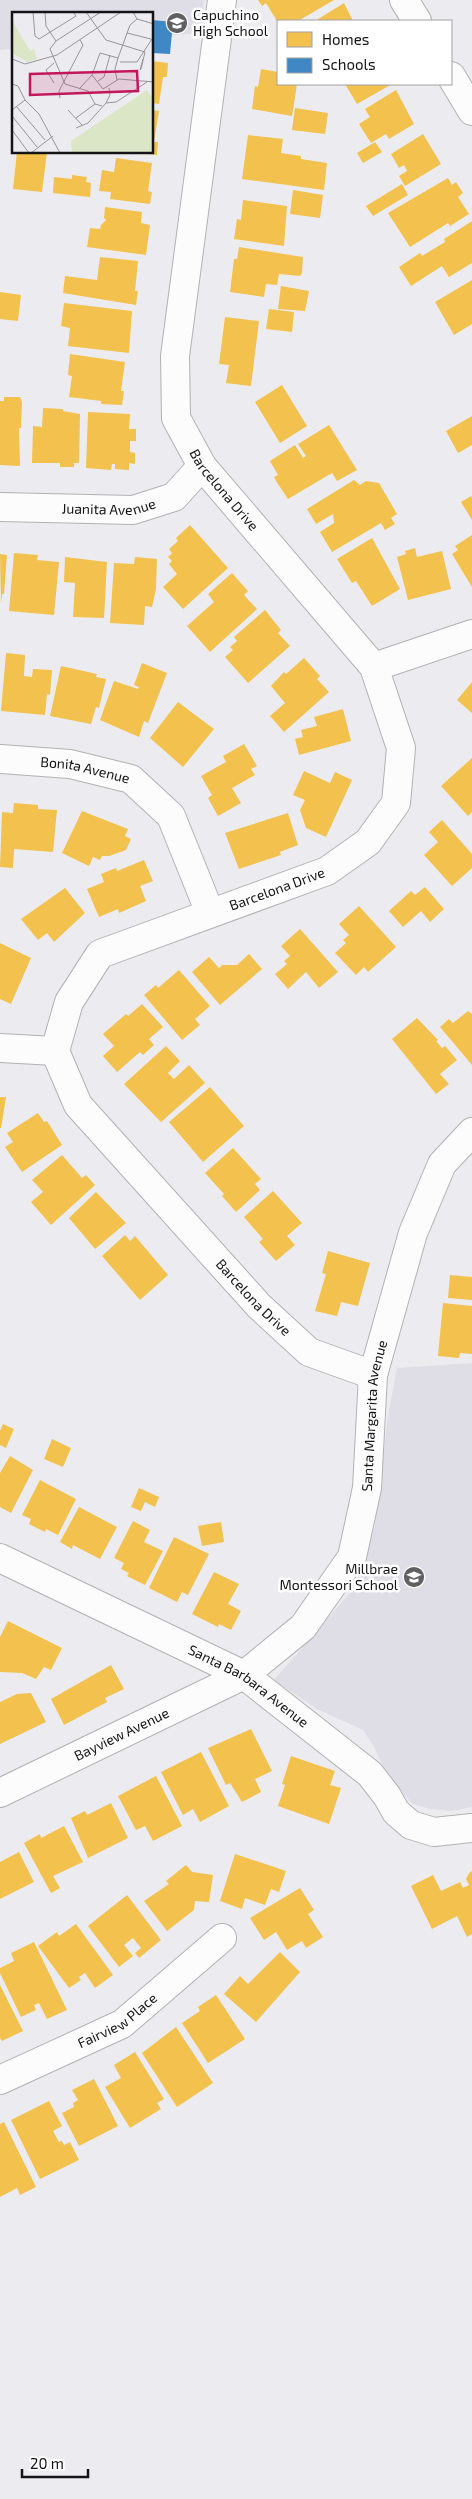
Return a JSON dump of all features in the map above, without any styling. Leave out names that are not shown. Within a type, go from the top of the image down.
[{"type":"street","name":"Barcelona Drive","points":[[222,0],[175,356],[176,418],[202,466],[374,667],[401,748],[396,803],[368,842],[327,871],[100,954],[69,1002],[55,1051],[78,1105],[259,1306],[309,1352],[373,1375]]},
{"type":"street","points":[[404,0],[416,20]]},
{"type":"street","points":[[452,78],[472,111]]},
{"type":"street","name":"Juanita Avenue","points":[[0,507],[133,510],[174,497],[202,466]]},
{"type":"street","points":[[374,667],[472,634]]},
{"type":"street","name":"Bonita Avenue","points":[[0,759],[70,764],[131,779],[171,816],[210,913]]},
{"type":"street","points":[[0,1048],[55,1051]]},
{"type":"street","name":"Santa Margarita Avenue","points":[[244,1675],[303,1627],[352,1557],[368,1488],[373,1375],[413,1233],[442,1164],[472,1132]]},
{"type":"street","name":"Santa Barbara Avenue","points":[[0,1558],[244,1675],[370,1774],[387,1796],[396,1812],[411,1825],[434,1832],[472,1828]]},
{"type":"street","name":"Bayview Avenue","points":[[0,1794],[244,1675]]},
{"type":"street","name":"Fairview Place","points":[[0,2080],[122,2024],[222,1938]]},
{"type":"shaded area","name":"Capuchino High School","points":[[0,0],[204,0],[200,33],[154,37],[154,12],[12,12],[12,49],[0,50]]},
{"type":"shaded area","name":"Millbrae Montessori School","points":[[472,1363],[472,1807],[452,1811],[430,1809],[413,1804],[390,1780],[374,1747],[363,1730],[317,1709],[274,1680],[349,1594],[365,1560],[375,1526],[388,1416],[397,1368]]},
{"type":"building: Homes","points":[[258,0],[334,0],[300,20],[277,21],[266,3],[262,6]]},
{"type":"building: Homes","points":[[344,3],[352,20],[317,20]]},
{"type":"building: Homes","points":[[154,61],[168,63],[167,77],[163,77],[159,104],[154,103]]},
{"type":"building: Homes","points":[[261,69],[277,72],[277,85],[297,85],[292,116],[252,109],[255,86],[258,87]]},
{"type":"building: Homes","points":[[346,85],[390,85],[357,104]]},
{"type":"building: Homes","points":[[396,90],[414,124],[389,139],[386,134],[371,143],[359,124],[370,117],[365,109]]},
{"type":"building: Homes","points":[[295,108],[328,113],[325,134],[292,130]]},
{"type":"building: Homes","points":[[154,110],[159,111],[154,142]]},
{"type":"building: Homes","points":[[423,134],[441,164],[405,186],[399,176],[407,171],[404,165],[399,168],[391,154]]},
{"type":"building: Homes","points":[[248,135],[283,139],[281,153],[301,156],[301,159],[327,163],[324,190],[242,179]]},
{"type":"building: Homes","points":[[154,142],[158,142],[157,155],[147,154],[154,154]]},
{"type":"building: Homes","points":[[375,142],[382,152],[363,163],[357,153]]},
{"type":"building: Homes","points":[[17,154],[47,154],[42,192],[13,189]]},
{"type":"building: Homes","points":[[116,158],[152,163],[148,191],[152,192],[150,204],[110,199],[111,192],[99,191],[102,170],[114,172]]},
{"type":"building: Homes","points":[[72,175],[87,177],[86,182],[91,183],[90,197],[53,193],[54,177],[72,179]]},
{"type":"building: Homes","points":[[448,178],[452,185],[456,182],[463,193],[458,197],[469,214],[450,226],[448,223],[410,247],[388,213]]},
{"type":"building: Homes","points":[[402,184],[408,195],[373,216],[366,206]]},
{"type":"building: Homes","points":[[293,190],[323,195],[320,218],[290,214]]},
{"type":"building: Homes","points":[[243,200],[287,206],[284,246],[234,239],[237,219],[241,220]]},
{"type":"building: Homes","points":[[105,207],[142,212],[141,223],[150,225],[146,255],[87,247],[90,228],[100,229],[106,220],[104,218]]},
{"type":"building: Homes","points":[[472,221],[472,263],[449,277],[442,266],[411,286],[399,267],[420,253],[422,256],[445,242],[444,239]]},
{"type":"building: Homes","points":[[239,247],[303,257],[302,273],[300,276],[279,274],[277,285],[266,284],[264,297],[230,292],[234,259],[237,259]]},
{"type":"building: Homes","points":[[100,257],[138,261],[135,291],[138,291],[136,305],[63,293],[65,276],[97,280]]},
{"type":"building: Homes","points":[[472,280],[472,324],[454,335],[435,302]]},
{"type":"building: Homes","points":[[281,286],[309,291],[305,311],[278,309]]},
{"type":"building: Homes","points":[[0,292],[21,295],[18,321],[0,319]]},
{"type":"building: Homes","points":[[64,303],[132,311],[129,353],[68,346],[70,328],[61,326]]},
{"type":"building: Homes","points":[[269,309],[294,312],[292,332],[266,329]]},
{"type":"building: Homes","points":[[225,317],[259,321],[251,386],[226,383],[229,365],[219,364]]},
{"type":"building: Homes","points":[[70,354],[125,362],[121,391],[124,391],[122,405],[101,404],[101,401],[69,397],[72,376],[68,375]]},
{"type":"building: Homes","points":[[282,385],[307,426],[280,443],[255,402]]},
{"type":"building: Homes","points":[[4,397],[20,397],[22,402],[21,428],[19,428],[20,466],[0,465],[0,401],[4,401]]},
{"type":"building: Homes","points":[[43,408],[63,409],[63,411],[80,414],[79,463],[74,463],[74,467],[60,467],[60,463],[32,463],[33,426],[42,427]]},
{"type":"building: Homes","points":[[88,412],[130,414],[129,429],[136,429],[136,441],[130,441],[130,452],[135,453],[135,464],[129,463],[129,470],[115,469],[115,464],[112,464],[111,470],[86,468]]},
{"type":"building: Homes","points":[[472,416],[472,445],[458,453],[446,431]]},
{"type":"building: Homes","points":[[329,425],[357,470],[337,481],[332,473],[288,499],[274,477],[278,475],[270,461],[295,445],[303,458],[306,456],[298,444]]},
{"type":"building: Homes","points":[[354,480],[360,485],[366,481],[379,483],[397,514],[391,518],[395,524],[385,530],[381,523],[332,552],[320,532],[334,523],[333,514],[316,524],[307,509]]},
{"type":"building: Homes","points":[[471,496],[472,498],[472,520],[461,502]]},
{"type":"building: Homes","points":[[190,525],[228,568],[183,609],[163,587],[177,574],[169,564],[172,561],[168,557],[172,553],[169,549],[178,541],[176,538]]},
{"type":"building: Homes","points":[[472,535],[472,587],[452,554],[458,550],[455,546]]},
{"type":"building: Homes","points":[[372,538],[400,589],[372,606],[356,581],[352,583],[337,559]]},
{"type":"building: Homes","points":[[415,548],[417,557],[442,551],[451,589],[408,600],[397,557],[406,554],[405,551]]},
{"type":"building: Homes","points":[[14,553],[38,555],[37,560],[59,562],[54,615],[9,611]]},
{"type":"building: Homes","points":[[0,554],[7,555],[4,594],[2,594],[1,604]]},
{"type":"building: Homes","points":[[65,557],[107,562],[104,618],[73,617],[75,583],[64,582]]},
{"type":"building: Homes","points":[[135,557],[157,559],[156,589],[152,607],[145,606],[144,625],[110,623],[114,563],[134,564]]},
{"type":"building: Homes","points":[[232,573],[248,591],[244,595],[257,609],[210,652],[187,626],[214,602],[208,594]]},
{"type":"building: Homes","points":[[265,610],[281,630],[278,633],[290,646],[248,683],[225,657],[233,650],[230,647],[237,641],[234,637]]},
{"type":"building: Homes","points":[[6,653],[25,655],[24,676],[32,677],[33,669],[52,670],[50,695],[47,694],[45,715],[1,711]]},
{"type":"building: Homes","points":[[304,658],[320,676],[317,679],[329,692],[284,732],[270,716],[285,703],[271,686],[284,672],[286,674]]},
{"type":"building: Homes","points":[[142,663],[167,673],[148,723],[144,721],[139,737],[100,720],[114,681],[138,689],[139,687],[134,685]]},
{"type":"building: Homes","points":[[61,666],[97,674],[96,677],[106,679],[99,708],[96,707],[91,724],[50,716]]},
{"type":"building: Homes","points":[[472,682],[472,713],[457,700]]},
{"type":"building: Homes","points":[[178,702],[214,729],[183,767],[150,738]]},
{"type":"building: Homes","points":[[343,709],[351,741],[299,755],[295,739],[303,737],[301,730],[317,726],[314,717]]},
{"type":"building: Homes","points":[[244,744],[257,766],[251,769],[255,775],[232,788],[241,803],[218,816],[208,798],[212,795],[201,776],[226,762],[223,756]]},
{"type":"building: Homes","points":[[472,758],[472,812],[468,816],[441,786]]},
{"type":"building: Homes","points":[[304,771],[330,783],[335,772],[352,780],[326,837],[306,828],[300,810],[305,800],[293,795]]},
{"type":"building: Homes","points":[[14,803],[38,805],[38,809],[57,810],[53,852],[14,849],[13,868],[0,867],[2,812],[13,813]]},
{"type":"building: Homes","points":[[82,811],[128,829],[125,836],[131,839],[126,850],[109,856],[102,856],[100,860],[93,857],[89,866],[62,853]]},
{"type":"building: Homes","points":[[288,813],[298,845],[280,852],[281,855],[239,869],[225,833]]},
{"type":"building: Homes","points":[[442,820],[472,854],[472,868],[452,886],[424,855],[438,842],[429,832]]},
{"type":"building: Homes","points":[[144,860],[153,881],[140,886],[146,901],[119,913],[118,909],[99,917],[87,889],[104,882],[101,874],[116,868],[117,871]]},
{"type":"building: Homes","points":[[425,887],[444,909],[430,922],[421,911],[403,927],[389,911],[411,891],[415,895]]},
{"type":"building: Homes","points":[[65,888],[85,913],[54,942],[47,933],[38,940],[21,919]]},
{"type":"building: Homes","points":[[359,906],[396,947],[368,972],[364,967],[356,975],[335,953],[346,943],[343,940],[349,935],[339,924]]},
{"type":"building: Homes","points":[[300,929],[338,972],[319,988],[306,972],[288,989],[275,974],[287,964],[284,961],[290,956],[281,946]]},
{"type":"building: Homes","points":[[0,943],[31,958],[11,1004],[0,999]]},
{"type":"building: Homes","points":[[249,954],[262,969],[220,1005],[192,972],[209,957],[219,968],[222,965],[237,965]]},
{"type":"building: Homes","points":[[179,970],[210,1006],[195,1019],[200,1025],[182,1040],[144,995],[156,985],[158,988]]},
{"type":"building: Homes","points":[[142,1004],[163,1027],[149,1039],[154,1045],[143,1055],[140,1052],[117,1072],[103,1056],[114,1046],[103,1034],[126,1014],[128,1016]]},
{"type":"building: Homes","points":[[468,1011],[472,1014],[472,1065],[440,1027],[449,1019],[453,1023]]},
{"type":"building: Homes","points":[[417,1018],[438,1040],[436,1041],[442,1048],[445,1046],[457,1060],[440,1074],[449,1084],[436,1094],[392,1039]]},
{"type":"building: Homes","points":[[166,1046],[180,1061],[168,1073],[174,1079],[189,1065],[205,1083],[161,1122],[124,1084]]},
{"type":"building: Homes","points":[[210,1087],[244,1126],[203,1162],[169,1122]]},
{"type":"building: Homes","points":[[0,1097],[6,1097],[1,1128],[0,1128]]},
{"type":"building: Homes","points":[[38,1113],[44,1122],[47,1121],[62,1145],[22,1172],[5,1147],[13,1142],[7,1133]]},
{"type":"building: Homes","points":[[233,1148],[261,1179],[255,1184],[260,1190],[236,1212],[222,1196],[224,1194],[205,1173]]},
{"type":"building: Homes","points":[[62,1155],[82,1178],[86,1175],[95,1185],[51,1225],[31,1202],[43,1192],[32,1180]]},
{"type":"building: Homes","points":[[273,1191],[302,1223],[287,1236],[295,1245],[276,1261],[259,1242],[263,1239],[244,1217]]},
{"type":"building: Homes","points":[[96,1192],[126,1223],[95,1249],[69,1218]]},
{"type":"building: Homes","points":[[125,1235],[130,1241],[135,1236],[168,1275],[140,1300],[102,1256]]},
{"type":"building: Homes","points":[[328,1251],[370,1263],[358,1306],[341,1302],[337,1316],[315,1311],[326,1274],[322,1273]]},
{"type":"building: Homes","points":[[450,1275],[472,1277],[472,1300],[448,1298]]},
{"type":"building: Homes","points":[[443,1303],[472,1306],[472,1354],[460,1353],[459,1358],[438,1356]]},
{"type":"building: Homes","points":[[3,1424],[14,1429],[6,1448],[0,1445],[0,1431]]},
{"type":"building: Homes","points":[[52,1439],[71,1448],[63,1467],[44,1459]]},
{"type":"building: Homes","points":[[10,1456],[33,1470],[11,1513],[0,1507],[0,1473]]},
{"type":"building: Homes","points":[[40,1480],[76,1499],[58,1535],[46,1529],[45,1532],[29,1524],[31,1519],[22,1515]]},
{"type":"building: Homes","points":[[139,1488],[159,1497],[155,1507],[145,1502],[141,1511],[131,1507]]},
{"type":"building: Homes","points":[[79,1507],[117,1527],[100,1559],[73,1545],[72,1549],[60,1542]]},
{"type":"building: Homes","points":[[133,1521],[150,1530],[144,1542],[163,1551],[145,1585],[127,1576],[129,1573],[121,1569],[124,1563],[114,1558]]},
{"type":"building: Homes","points":[[221,1522],[224,1542],[202,1546],[198,1526]]},
{"type":"building: Homes","points":[[174,1537],[209,1554],[188,1595],[182,1592],[177,1602],[149,1588]]},
{"type":"building: Homes","points":[[214,1572],[239,1584],[228,1604],[241,1611],[231,1630],[219,1624],[218,1627],[192,1614]]},
{"type":"building: Homes","points":[[8,1621],[62,1648],[51,1670],[44,1667],[36,1679],[22,1673],[0,1672],[0,1637]]},
{"type":"building: Homes","points":[[111,1665],[124,1689],[105,1698],[107,1702],[64,1725],[51,1699]]},
{"type":"building: Homes","points":[[31,1693],[46,1722],[0,1744],[0,1702],[17,1694]]},
{"type":"building: Homes","points":[[251,1729],[272,1771],[255,1779],[261,1792],[242,1802],[230,1783],[226,1785],[208,1748]]},
{"type":"building: Homes","points":[[201,1752],[229,1806],[200,1822],[193,1809],[183,1815],[161,1772]]},
{"type":"building: Homes","points":[[291,1756],[335,1771],[330,1785],[341,1788],[329,1824],[278,1806],[285,1785],[282,1784]]},
{"type":"building: Homes","points":[[156,1776],[182,1826],[153,1841],[145,1826],[136,1830],[118,1796]]},
{"type":"building: Homes","points":[[111,1803],[128,1838],[88,1858],[71,1818],[85,1811],[87,1815]]},
{"type":"building: Homes","points":[[64,1826],[83,1862],[53,1876],[60,1888],[51,1893],[24,1843],[40,1834],[41,1838]]},
{"type":"building: Homes","points":[[19,1852],[34,1882],[0,1899],[0,1862]]},
{"type":"building: Homes","points":[[235,1854],[286,1871],[279,1892],[271,1889],[265,1905],[245,1898],[242,1909],[220,1901]]},
{"type":"building: Homes","points":[[186,1865],[192,1872],[213,1875],[209,1902],[195,1901],[194,1910],[167,1931],[144,1901],[169,1884],[166,1881]]},
{"type":"building: Homes","points":[[472,1871],[472,1934],[467,1937],[457,1916],[432,1929],[411,1886],[433,1875],[441,1891],[460,1882],[463,1888],[469,1885],[466,1879]]},
{"type":"building: Homes","points":[[300,1888],[314,1910],[308,1914],[323,1937],[306,1948],[302,1941],[287,1950],[276,1932],[264,1940],[250,1918]]},
{"type":"building: Homes","points":[[127,1895],[161,1940],[139,1958],[135,1953],[141,1948],[133,1938],[124,1945],[133,1956],[119,1967],[88,1926]]},
{"type":"building: Homes","points":[[76,1924],[113,1975],[95,1988],[85,1973],[79,1977],[81,1980],[69,1988],[38,1946],[57,1932],[59,1936]]},
{"type":"building: Homes","points":[[34,1942],[67,2010],[47,2019],[39,2003],[34,2005],[36,2010],[21,2017],[0,1973],[0,1968],[14,1961],[11,1953]]},
{"type":"building: Homes","points":[[280,1952],[300,1972],[256,2022],[224,1994],[240,1976],[248,1984]]},
{"type":"building: Homes","points":[[0,1985],[23,2031],[2,2041],[0,2038]]},
{"type":"building: Homes","points":[[216,1995],[245,2039],[208,2063],[182,2023],[200,2011],[198,2007]]},
{"type":"building: Homes","points":[[176,2027],[213,2083],[177,2107],[142,2053]]},
{"type":"building: Homes","points":[[135,2052],[164,2099],[157,2103],[161,2109],[130,2128],[105,2087],[121,2078],[114,2065]]},
{"type":"building: Homes","points":[[94,2079],[118,2126],[79,2146],[62,2113],[74,2107],[73,2103],[78,2100],[72,2090]]},
{"type":"building: Homes","points":[[49,2101],[62,2126],[53,2131],[59,2142],[62,2141],[64,2145],[70,2142],[79,2160],[40,2179],[11,2120]]},
{"type":"building: Homes","points":[[4,2122],[36,2187],[20,2195],[17,2188],[0,2197],[0,2124]]},
{"type":"building: Schools","points":[[154,20],[173,22],[170,54],[154,53]]},
{"type":"place","name":"Capuchino High School","points":[[177,23]]},
{"type":"place","name":"Millbrae Montessori School","points":[[414,1577]]}]
